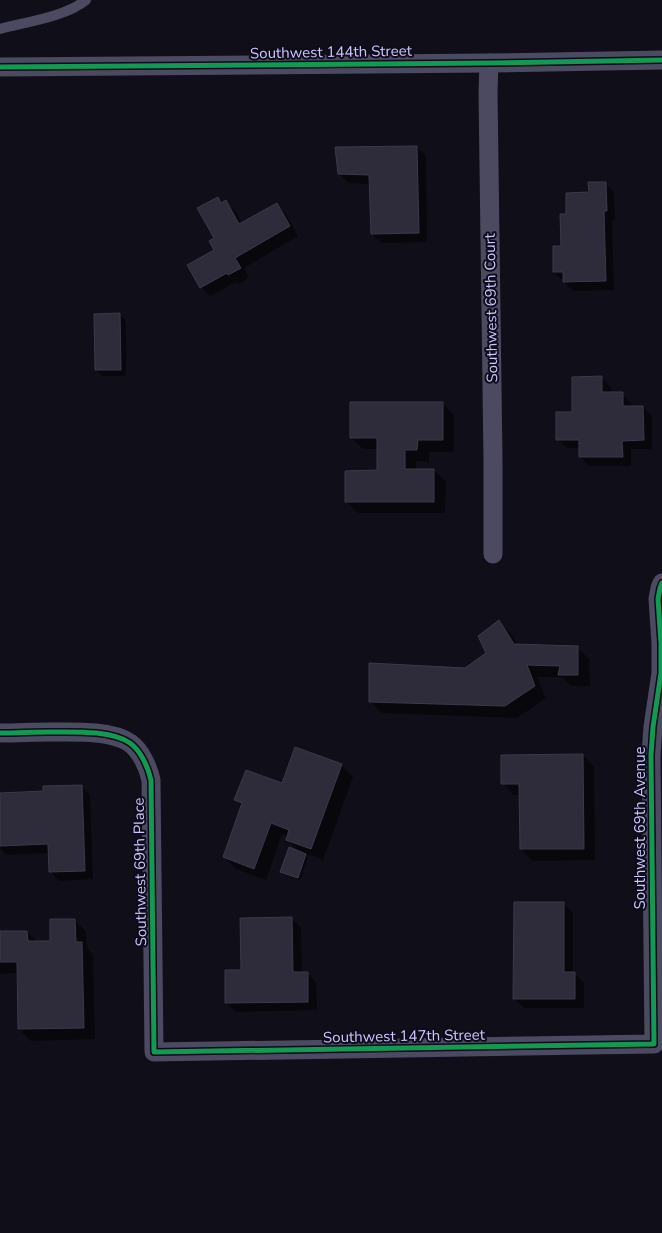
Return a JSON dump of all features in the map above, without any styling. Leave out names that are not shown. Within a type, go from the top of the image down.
[{"type":"street","name":"Southwest 144th Street","points":[[0,67],[662,60]]},
{"type":"street","name":"Southwest 69th Court","points":[[489,63],[493,554]]},
{"type":"street","name":"Southwest 69th Avenue","points":[[654,1044],[651,755],[661,673],[658,599],[662,583]]},
{"type":"street","name":"Southwest 69th Place","points":[[0,733],[88,732],[111,736],[131,744],[144,760],[149,770],[151,780],[154,1052]]},
{"type":"street","name":"Southwest 147th Street","points":[[154,1052],[654,1044]]},
{"type":"lane","points":[[0,30],[63,13],[86,0]]},
{"type":"building","points":[[417,146],[419,233],[371,234],[369,175],[338,174],[335,147]]},
{"type":"building","points":[[588,182],[606,182],[607,211],[604,211],[606,281],[563,282],[563,272],[553,272],[553,246],[561,246],[560,214],[566,214],[566,193],[589,192]]},
{"type":"building","points":[[218,197],[221,203],[226,200],[239,224],[277,203],[290,226],[235,258],[241,268],[228,275],[227,273],[200,288],[187,265],[214,250],[209,241],[214,238],[197,208]]},
{"type":"building","points":[[120,313],[121,370],[95,370],[94,314]]},
{"type":"building","points":[[602,376],[602,392],[623,392],[623,406],[643,406],[644,440],[622,441],[623,457],[579,457],[579,440],[556,440],[556,412],[572,412],[572,377]]},
{"type":"building","points":[[350,402],[443,402],[443,440],[418,440],[417,450],[405,450],[405,469],[434,469],[434,502],[345,502],[345,471],[377,470],[377,438],[350,438]]},
{"type":"building","points":[[499,620],[514,644],[578,646],[578,675],[558,675],[560,666],[527,665],[535,686],[505,706],[369,702],[369,663],[465,668],[486,653],[478,636]]},
{"type":"building","points":[[295,747],[342,764],[311,849],[286,840],[289,830],[271,823],[254,869],[223,857],[242,803],[234,800],[246,770],[282,783]]},
{"type":"building","points":[[583,754],[584,849],[520,849],[519,784],[501,784],[501,755]]},
{"type":"building","points":[[82,785],[85,871],[49,872],[48,844],[0,846],[0,793],[43,791],[43,786]]},
{"type":"building","points":[[289,847],[306,854],[298,878],[280,872]]},
{"type":"building","points":[[514,902],[564,902],[564,972],[575,972],[575,999],[513,999]]},
{"type":"building","points":[[292,917],[293,972],[308,972],[308,1002],[225,1003],[225,970],[241,970],[240,918]]},
{"type":"building","points":[[50,919],[75,919],[76,942],[82,942],[84,1028],[18,1029],[17,962],[0,962],[0,931],[27,931],[28,941],[50,941]]},
{"type":"cycle path","points":[[0,67],[662,60]]},
{"type":"cycle path","points":[[0,733],[70,732],[113,736],[130,743],[138,750],[144,760],[151,780],[154,1052],[654,1044],[651,755],[661,673],[658,599],[662,583]]}]
